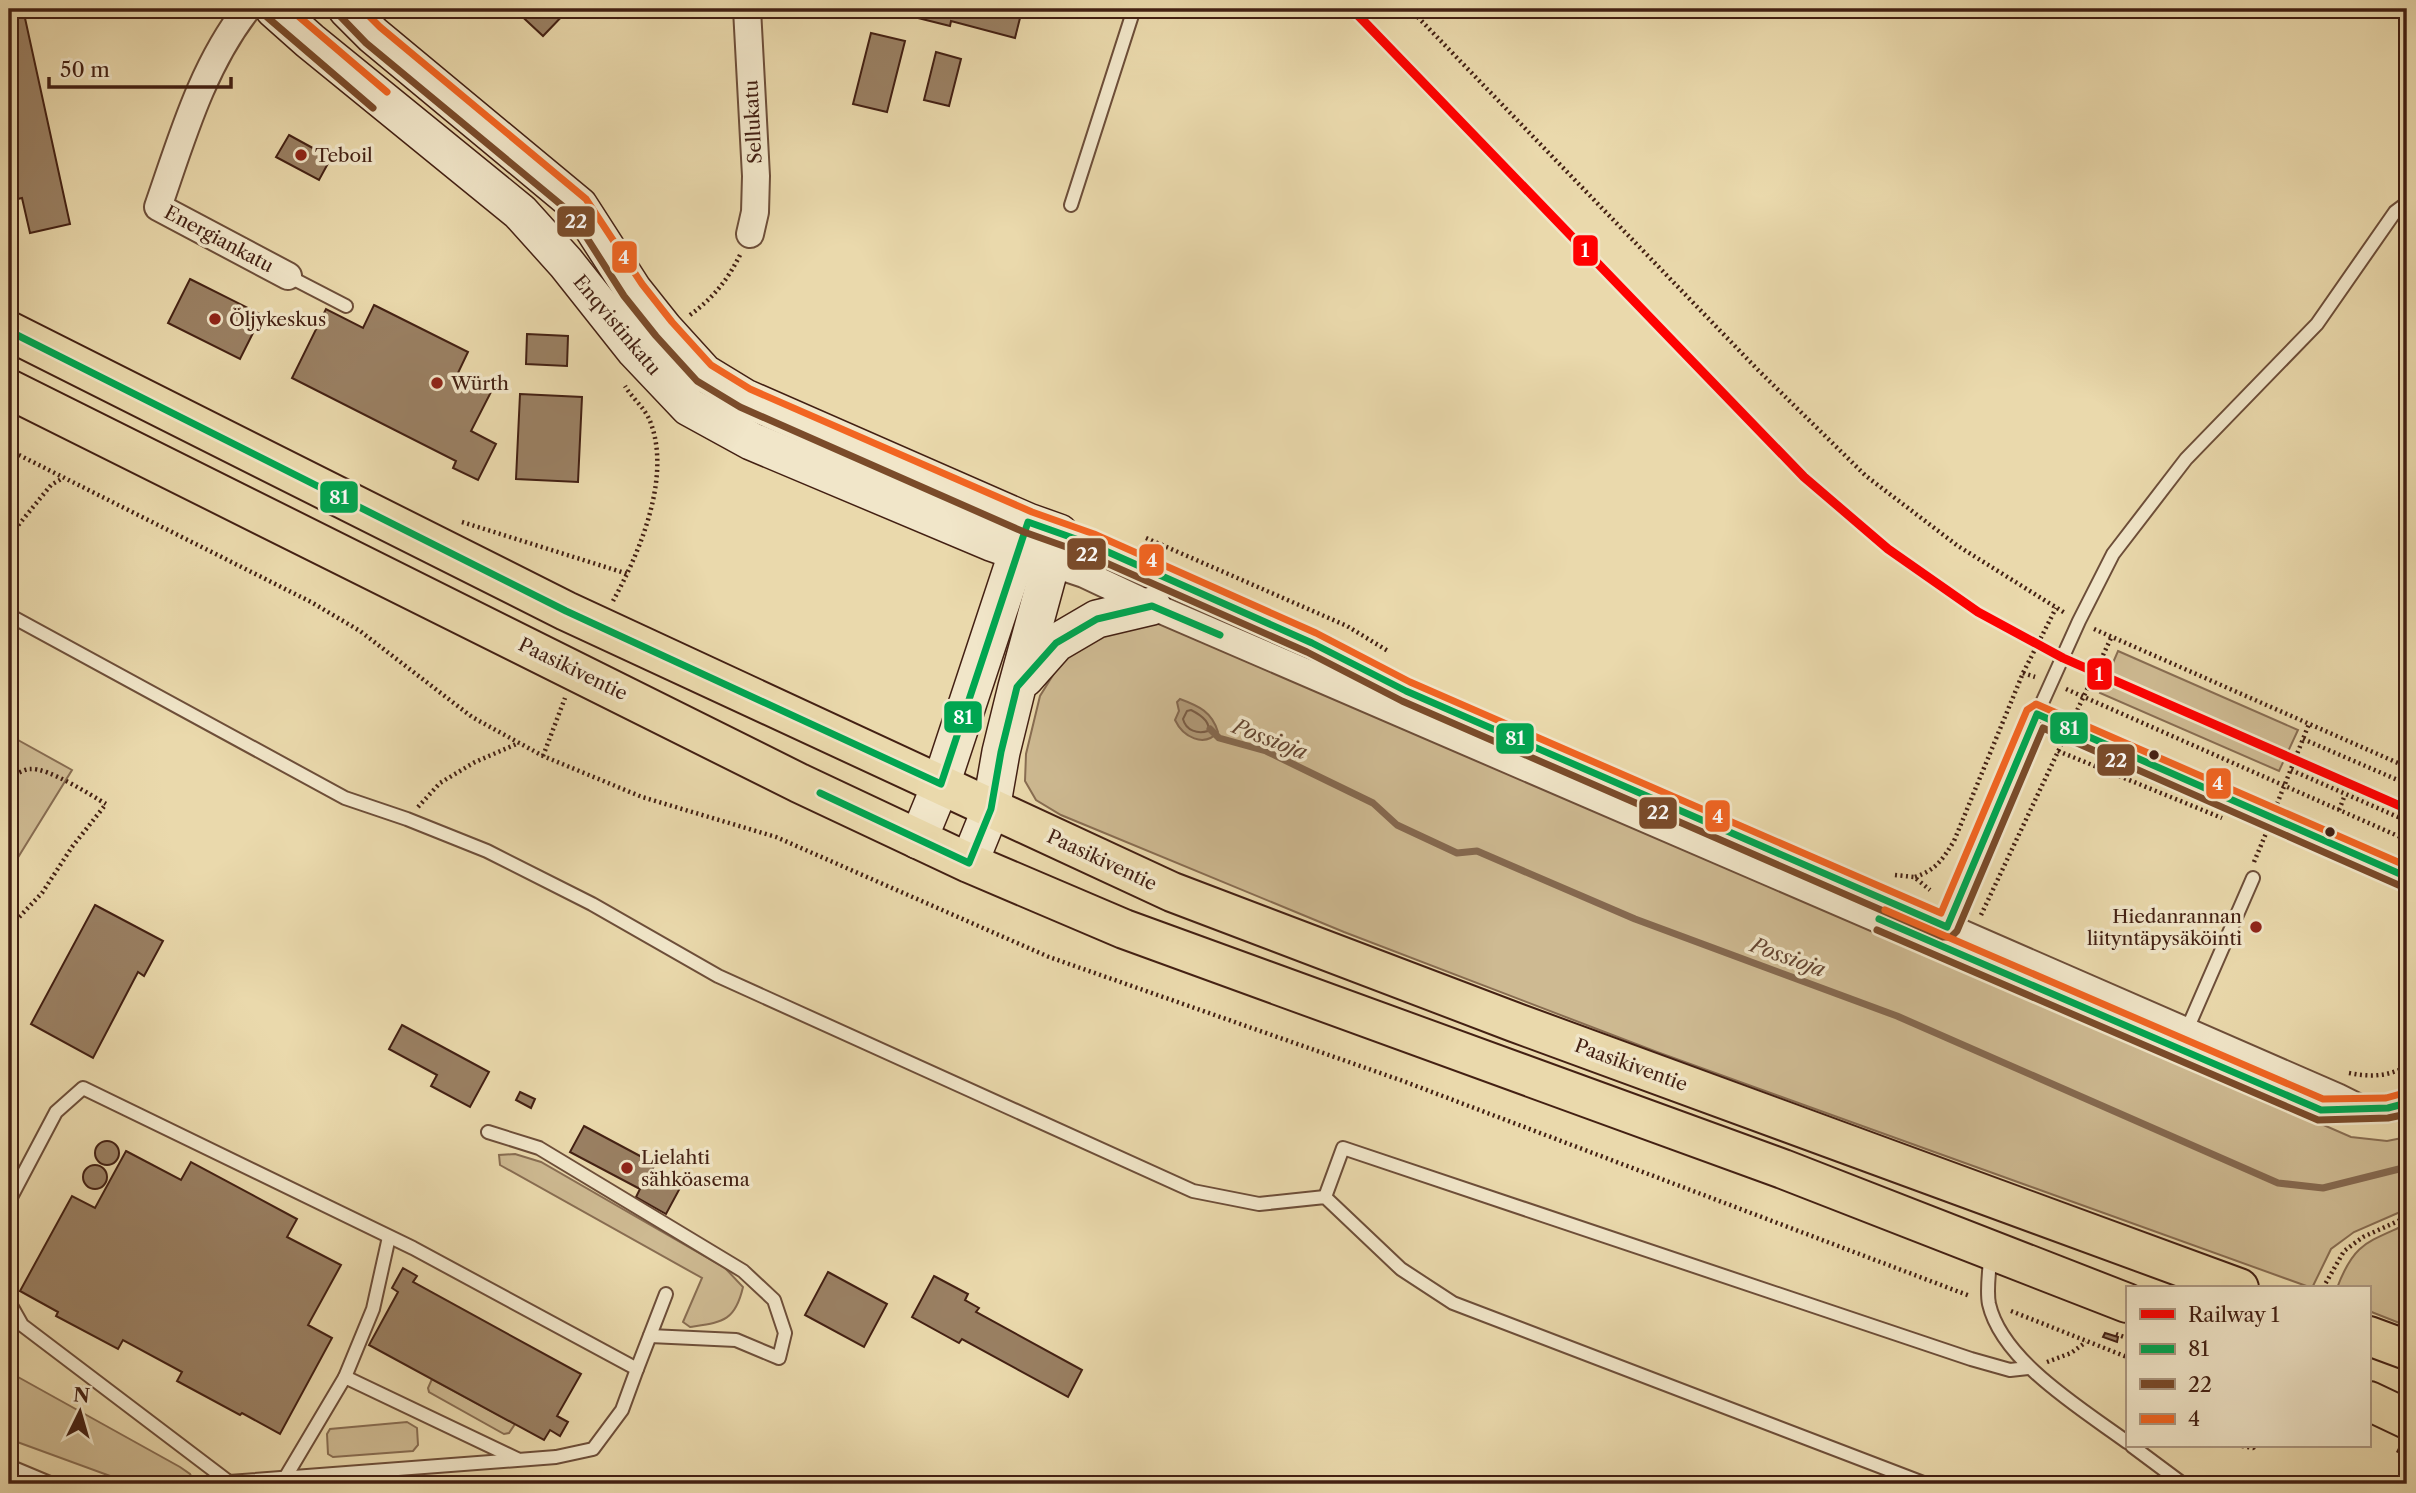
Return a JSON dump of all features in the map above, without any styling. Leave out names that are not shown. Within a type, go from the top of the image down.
[{"type":"highway","name":"Paasikiventie","points":[[9,331],[566,611],[1172,892],[1514,1022],[2234,1286]]},
{"type":"highway","name":"Paasikiventie","points":[[9,389],[799,783],[969,863],[1124,929],[1783,1169],[2126,1303]]},
{"type":"highway","points":[[2370,1336],[2407,1350]]},
{"type":"highway","points":[[2370,1401],[2407,1419]]},
{"type":"main road","name":"Enqvistinkatu","points":[[274,9],[520,212],[566,263],[635,350],[689,407],[751,441],[933,519],[1039,542]]},
{"type":"main road","name":"Enqvistinkatu","points":[[347,9],[383,43],[579,206],[632,290],[704,373],[746,398],[1039,542]]},
{"type":"main road","points":[[969,863],[991,809],[1001,752],[1017,687],[1039,542]]},
{"type":"main road","points":[[918,840],[1039,542]]},
{"type":"main road","points":[[1017,687],[1056,643],[1097,619],[1152,606]]},
{"type":"street","name":"Energiankatu","points":[[247,9],[235,24],[199,90],[158,207],[288,276]]},
{"type":"street","name":"Sellukatu","points":[[747,9],[756,176],[755,212],[750,234]]},
{"type":"street","points":[[1039,542],[1084,574],[1152,606],[1943,936]]},
{"type":"street","points":[[1039,542],[1090,544],[1312,643],[1406,691],[1943,936],[2182,1041],[2321,1110],[2388,1108],[2407,1103]]},
{"type":"lane","points":[[1071,205],[1134,9]]},
{"type":"lane","points":[[1943,936],[2037,714],[2113,554],[2186,458],[2317,324],[2395,212],[2407,203]]},
{"type":"lane","points":[[288,276],[346,306]]},
{"type":"lane","points":[[9,615],[345,798],[487,851],[580,898],[718,976],[1194,1191],[1259,1204],[1325,1197],[1401,1269],[1453,1303],[1926,1484]]},
{"type":"lane","points":[[2037,714],[2407,877]]},
{"type":"lane","points":[[2182,1041],[2253,878]]},
{"type":"lane","points":[[9,1201],[56,1112],[83,1088],[389,1237],[637,1369]]},
{"type":"lane","points":[[488,1132],[539,1148],[743,1271],[774,1300],[785,1333],[779,1358],[736,1340],[650,1336]]},
{"type":"lane","points":[[1325,1197],[1343,1148],[1971,1359],[2010,1370],[2028,1368]]},
{"type":"lane","points":[[285,1478],[345,1377],[373,1309],[389,1237]]},
{"type":"lane","points":[[1990,1251],[1989,1303],[2001,1332],[2028,1368],[2126,1442]]},
{"type":"lane","points":[[9,1302],[22,1325],[229,1483],[556,1457],[593,1449],[622,1410],[666,1294]]},
{"type":"lane","points":[[345,1377],[518,1460]]},
{"type":"lane","points":[[2135,1448],[2183,1484]]},
{"type":"lane","points":[[9,1466],[52,1484]]},
{"type":"path","points":[[1410,9],[1749,362],[1866,476],[1958,546],[2056,608],[2111,638],[2407,767]]},
{"type":"path","points":[[691,314],[715,295],[731,274],[750,234]]},
{"type":"path","points":[[607,611],[628,574],[647,528],[655,485],[657,440],[649,417],[624,385]]},
{"type":"path","points":[[9,450],[311,602],[360,631],[472,717],[543,756],[642,797],[776,837],[1049,957],[1403,1081],[2126,1357]]},
{"type":"path","points":[[9,530],[16,528],[51,485],[64,478]]},
{"type":"path","points":[[450,518],[628,574]]},
{"type":"path","points":[[1914,877],[1929,873],[1940,865],[1954,841],[2023,673],[2056,608]]},
{"type":"path","points":[[1982,915],[2111,638]]},
{"type":"path","points":[[543,756],[566,694]]},
{"type":"path","points":[[2084,695],[2407,840]]},
{"type":"path","points":[[2285,786],[2309,724]]},
{"type":"path","points":[[2303,739],[2407,784]]},
{"type":"path","points":[[407,819],[440,783],[475,762],[520,743]]},
{"type":"path","points":[[2058,751],[2226,820]]},
{"type":"path","points":[[9,776],[29,769],[44,772],[72,784],[106,804],[72,847],[42,892],[9,928]]},
{"type":"path","points":[[2291,770],[2407,821]]},
{"type":"path","points":[[2339,810],[2346,794]]},
{"type":"path","points":[[2324,1286],[2344,1251],[2363,1237],[2407,1217]]},
{"type":"path","points":[[2028,1368],[2070,1353],[2086,1341]]},
{"type":"shaded area","points":[[1162,622],[2351,1137],[2387,1141],[2407,1137],[2407,1209],[2354,1232],[2331,1249],[2313,1286],[2306,1286],[1657,1052],[1344,932],[1061,815],[1036,800],[1025,781],[1026,754],[1040,696],[1068,651],[1116,625]]},
{"type":"shaded area","points":[[2118,651],[2298,730],[2279,771],[2100,693]]},
{"type":"shaded area","points":[[9,735],[72,770],[9,872]]},
{"type":"shaded area","points":[[515,1154],[541,1162],[725,1268],[743,1287],[740,1299],[731,1314],[711,1324],[690,1327],[683,1322],[702,1278],[500,1165],[499,1155]]},
{"type":"shaded area","points":[[2407,1224],[2407,1326],[2370,1311],[2370,1286],[2338,1286],[2356,1253],[2381,1236]]},
{"type":"shaded area","points":[[9,1372],[180,1467],[190,1474],[195,1484],[132,1484],[9,1439]]},
{"type":"shaded area","points":[[432,1379],[515,1424],[509,1433],[504,1434],[429,1392]]},
{"type":"shaded area","points":[[407,1422],[417,1428],[418,1445],[413,1451],[333,1457],[328,1454],[327,1434],[330,1429]]},
{"type":"water","points":[[1180,699],[1204,711],[1212,719],[1218,732],[1212,737],[1200,740],[1183,731],[1175,720],[1179,711],[1177,702]]},
{"type":"building","points":[[9,9],[23,9],[70,224],[30,233],[22,198],[9,201]]},
{"type":"building","points":[[514,9],[569,9],[543,36]]},
{"type":"building","points":[[608,9],[628,9],[618,18]]},
{"type":"building","points":[[882,9],[984,9],[1020,18],[1015,38],[951,21],[950,26]]},
{"type":"building","points":[[871,33],[905,41],[887,112],[853,104]]},
{"type":"building","points":[[936,52],[961,59],[949,106],[924,100]]},
{"type":"building","points":[[289,135],[331,158],[319,180],[276,157]]},
{"type":"building","name":"Öljykeskus","points":[[190,279],[262,315],[240,359],[168,323]]},
{"type":"building","points":[[374,305],[468,352],[457,375],[491,392],[471,431],[496,444],[478,480],[453,468],[456,461],[292,378],[326,309],[363,328]]},
{"type":"building","points":[[527,334],[568,336],[567,366],[526,364]]},
{"type":"building","points":[[520,394],[582,397],[578,482],[516,479]]},
{"type":"building","points":[[95,905],[163,941],[144,976],[138,972],[93,1058],[31,1024]]},
{"type":"building","points":[[402,1025],[489,1072],[470,1107],[431,1086],[437,1075],[389,1049]]},
{"type":"building","points":[[520,1092],[535,1099],[531,1108],[516,1100]]},
{"type":"building","name":"Lielahti sähköasema","points":[[584,1126],[655,1164],[651,1172],[680,1188],[666,1214],[636,1197],[640,1189],[570,1152]]},
{"type":"building","points":[[107,1141],[118,1148],[119,1153],[112,1164],[107,1165],[96,1158],[95,1153],[102,1142]]},
{"type":"building","points":[[126,1151],[181,1180],[191,1162],[297,1219],[287,1237],[341,1265],[308,1325],[332,1338],[280,1434],[177,1381],[182,1372],[123,1340],[118,1349],[56,1316],[58,1312],[20,1291],[72,1196],[95,1208]]},
{"type":"building","points":[[95,1165],[104,1168],[107,1177],[104,1186],[95,1189],[86,1186],[83,1177],[86,1168]]},
{"type":"building","points":[[403,1268],[417,1276],[413,1282],[581,1374],[557,1416],[568,1422],[560,1436],[550,1430],[544,1440],[369,1345],[398,1292],[392,1288]]},
{"type":"building","points":[[828,1272],[887,1304],[864,1347],[805,1315]]},
{"type":"building","points":[[934,1276],[968,1294],[965,1300],[979,1308],[976,1312],[1082,1370],[1068,1397],[962,1339],[959,1343],[912,1317]]},
{"type":"building","points":[[2105,1333],[2118,1337],[2117,1342],[2103,1337]]},
{"type":"waterway","name":"Possioja","points":[[1210,729],[1219,738],[1266,751],[1373,803],[1397,825],[1457,853],[1477,851],[1635,919],[1897,1016],[2278,1183],[2323,1188],[2407,1167]]},
{"type":"rail line","name":"1","points":[[1352,9],[1804,477],[1888,549],[1978,612],[2063,658],[2407,809]]},
{"type":"transit line","name":"4","points":[[290,9],[387,92]]},
{"type":"transit line","name":"4","points":[[362,9],[586,199],[642,284],[672,322],[711,365],[750,389],[1032,512],[1094,534],[1316,633],[1410,682],[1941,913],[2027,710],[2036,704],[2407,866]]},
{"type":"transit line","name":"22","points":[[340,16],[366,43],[571,213],[624,296],[656,336],[697,381],[740,407],[1024,532],[1086,554],[1307,652],[1402,701],[1943,937],[1951,937],[1957,931],[2043,728],[2403,887]]},
{"type":"transit line","name":"22","points":[[267,17],[373,108]]},
{"type":"transit line","name":"81","points":[[9,331],[566,611],[941,784],[1028,522],[1090,544],[1312,643],[1406,691],[1947,927],[2037,714],[2407,877]]},
{"type":"transit line","name":"81","points":[[820,793],[969,863],[991,809],[1001,752],[1017,687],[1056,643],[1097,619],[1152,606],[1220,635]]},
{"type":"transit line","name":"4","points":[[1885,910],[2323,1099],[2386,1098],[2404,1093]]},
{"type":"transit line","name":"81","points":[[1879,919],[2321,1110],[2388,1108],[2407,1103]]},
{"type":"transit line","name":"22","points":[[1877,930],[2318,1120],[2388,1118],[2407,1114]]},
{"type":"place","name":"Teboil","points":[[301,155]]},
{"type":"place","name":"Öljykeskus","points":[[215,319]]},
{"type":"place","name":"Würth","points":[[437,383]]},
{"type":"place","name":"Hiedanrannan liityntäpysäköinti","points":[[2256,927]]},
{"type":"place","name":"Lielahti sähköasema","points":[[627,1168]]}]
